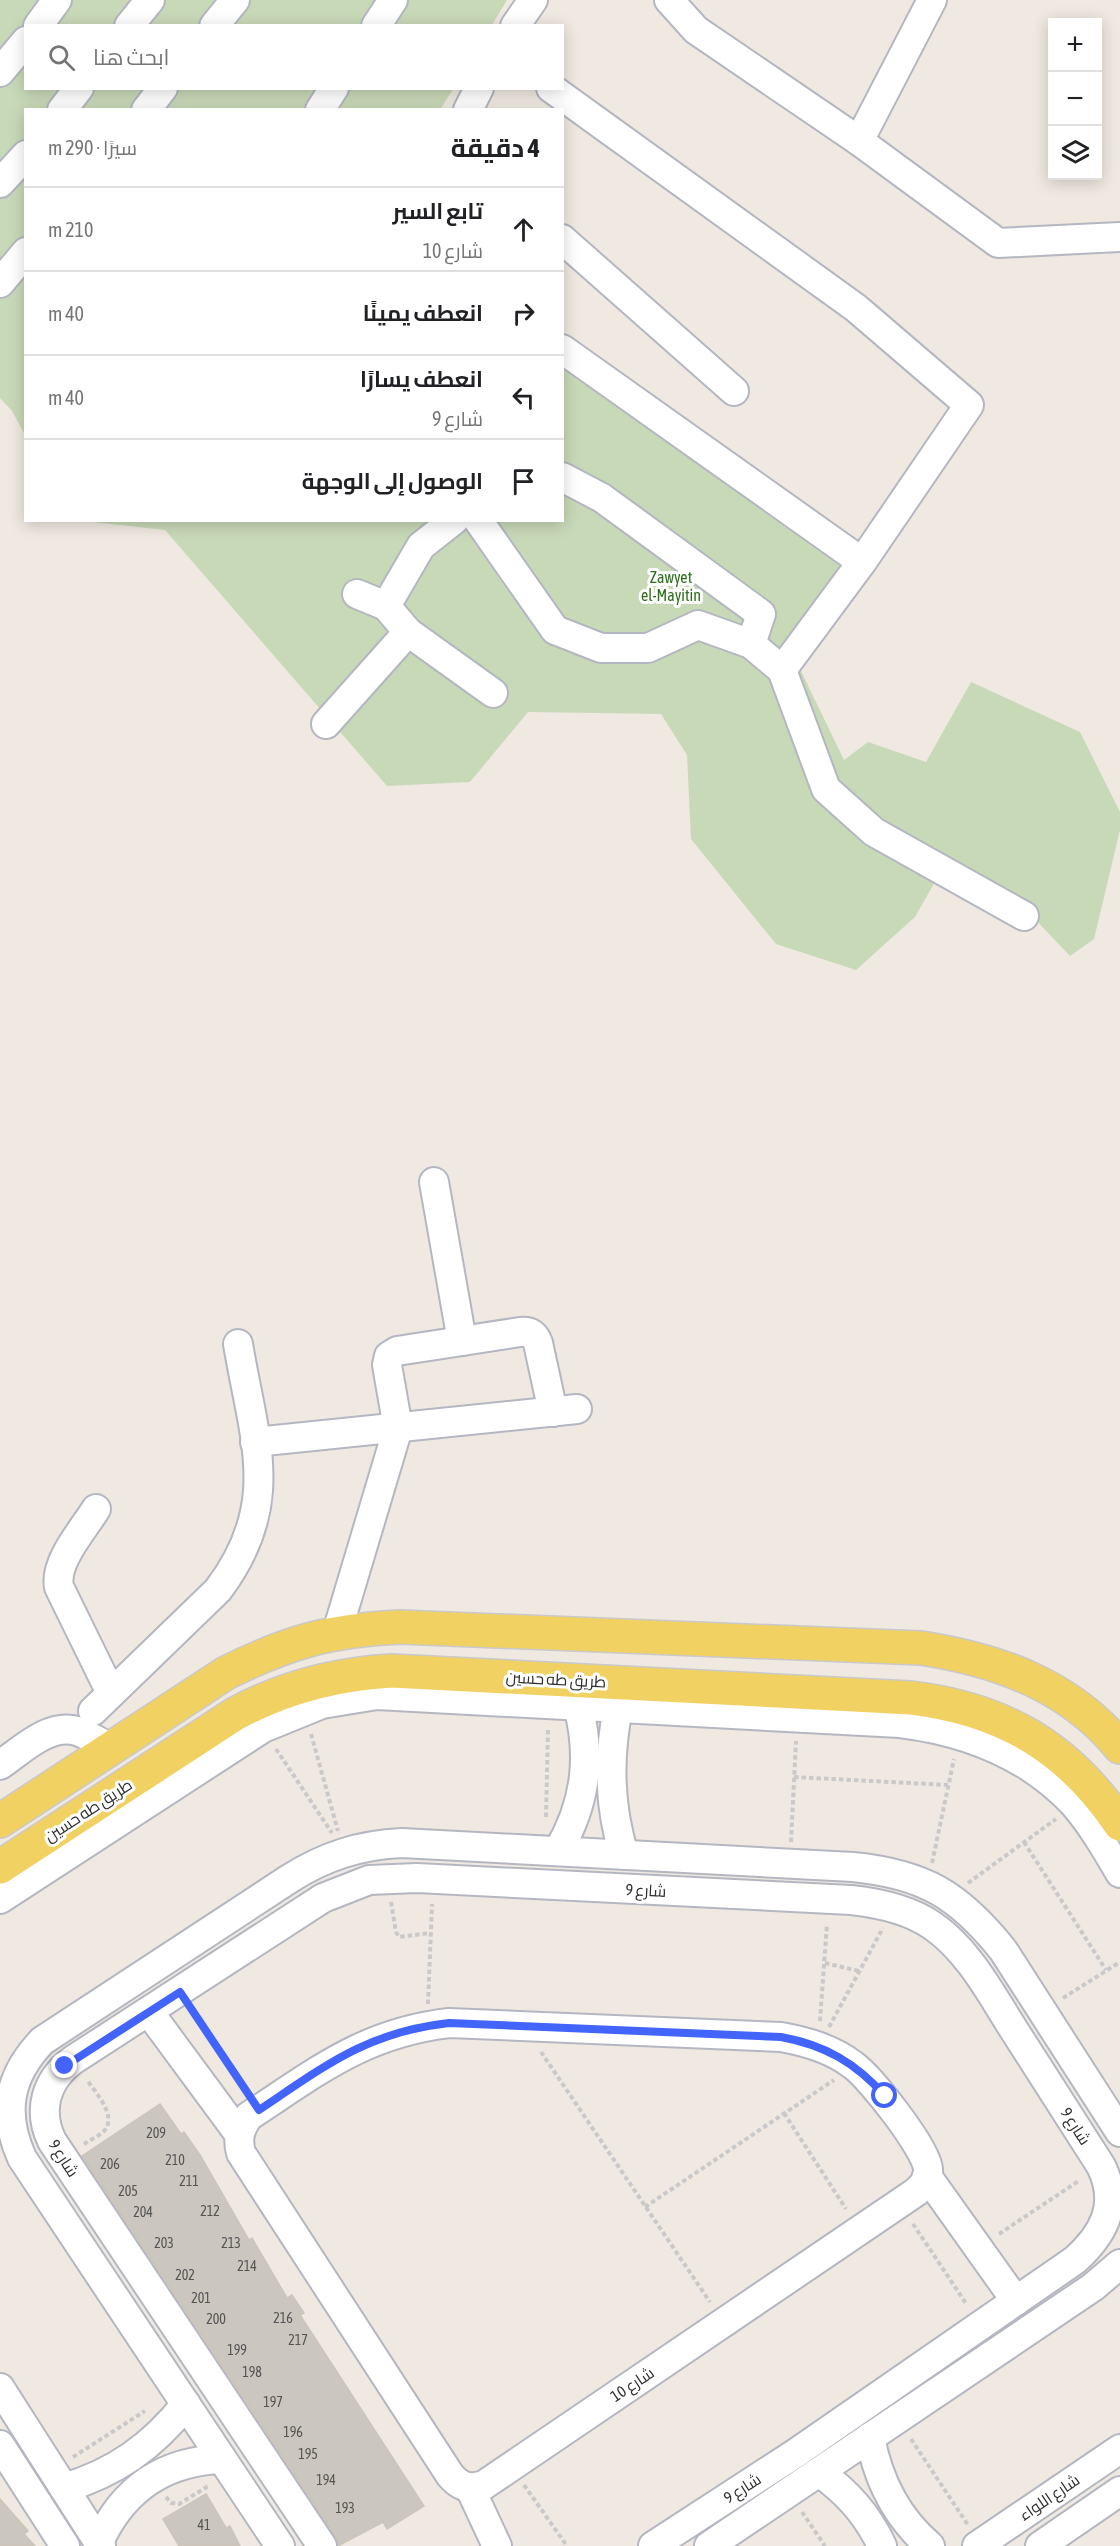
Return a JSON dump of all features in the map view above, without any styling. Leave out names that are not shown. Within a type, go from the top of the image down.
[{"type":"main road","points":[[0,1821],[226,1673],[277,1650],[337,1632],[400,1627],[921,1648],[965,1655],[1008,1668],[1048,1688],[1086,1713],[1120,1747]]},
{"type":"main road","name":"طريق طه حسين","points":[[0,1867],[235,1714],[277,1694],[322,1680],[369,1672],[416,1671],[491,1688],[630,1700],[911,1698],[961,1706],[1008,1723],[1052,1749],[1089,1783],[1120,1824]]},
{"type":"street","points":[[39,24],[57,0]]},
{"type":"street","points":[[131,24],[150,0]]},
{"type":"street","points":[[216,24],[235,0]]},
{"type":"street","points":[[377,24],[393,0]]},
{"type":"street","points":[[516,24],[533,0]]},
{"type":"street","points":[[858,141],[932,0]]},
{"type":"street","points":[[672,1],[696,30],[858,141],[998,243],[1120,237]]},
{"type":"street","points":[[0,72],[24,43]]},
{"type":"street","points":[[64,108],[77,90]]},
{"type":"street","points":[[148,108],[161,90]]},
{"type":"street","points":[[321,108],[333,90]]},
{"type":"street","points":[[469,108],[478,90]]},
{"type":"street","points":[[554,90],[856,308],[969,405],[862,562],[782,670]]},
{"type":"street","points":[[0,183],[24,157]]},
{"type":"street","points":[[564,241],[734,392]]},
{"type":"street","points":[[0,283],[24,254]]},
{"type":"street","points":[[564,350],[862,562]]},
{"type":"street","points":[[564,478],[602,498],[761,614],[751,644]]},
{"type":"street","points":[[386,606],[421,546],[451,522]]},
{"type":"street","points":[[479,522],[555,630],[601,648],[648,648],[699,625],[751,644],[782,670],[826,789],[874,832],[1024,916]]},
{"type":"street","points":[[357,594],[386,606],[408,632],[493,693]]},
{"type":"street","points":[[326,724],[408,632]]},
{"type":"street","points":[[434,1182],[462,1341]]},
{"type":"street","points":[[255,1442],[398,1428],[565,1411],[538,1343],[534,1335],[520,1332],[398,1351],[389,1356],[387,1365],[398,1428],[337,1632]]},
{"type":"street","points":[[96,1509],[60,1566],[58,1580],[102,1702],[218,1590],[234,1569],[246,1546],[255,1520],[259,1494],[259,1468],[238,1344]]},
{"type":"street","points":[[0,1899],[263,1728],[304,1710],[350,1698],[491,1688],[549,1704],[578,1706],[630,1700],[796,1718],[900,1723],[959,1734],[998,1749],[1042,1775],[1075,1805],[1120,1873]]},
{"type":"street","points":[[624,1855],[614,1815],[611,1757],[630,1700]]},
{"type":"street","points":[[552,1851],[569,1833],[583,1792],[586,1748],[578,1706]]},
{"type":"street","points":[[0,1765],[41,1738],[59,1730],[78,1731],[111,1748]]},
{"type":"street","name":"شارع 9","points":[[280,2546],[22,2158],[15,2143],[10,2112],[13,2088],[22,2066],[31,2052],[48,2036],[307,1868],[344,1851],[402,1843],[790,1863],[879,1869],[904,1875],[939,1890],[987,1929],[1003,1950],[1120,2132]]},
{"type":"street","points":[[721,1894],[723,1860]]},
{"type":"street","name":"شارع 9","points":[[322,2546],[47,2132],[45,2101],[57,2074],[73,2060],[338,1890],[369,1880],[433,1879],[829,1899],[894,1907],[932,1925],[947,1937],[968,1961],[1101,2166],[1107,2182],[1109,2204],[1107,2215],[1099,2235],[1075,2260],[804,2447],[653,2546]]},
{"type":"street","points":[[243,1910],[262,1938]]},
{"type":"street","points":[[149,2012],[239,2134]]},
{"type":"street","points":[[497,2546],[470,2488],[462,2486],[450,2475],[240,2152],[239,2134],[249,2116],[354,2049],[394,2033],[427,2026],[471,2023],[781,2037],[819,2046],[854,2066],[885,2096],[926,2162],[927,2176],[1016,2301]]},
{"type":"street","name":"شارع 10","points":[[470,2488],[484,2485],[899,2204],[921,2188],[927,2176]]},
{"type":"street","points":[[69,2229],[98,2210]]},
{"type":"street","name":"شارع 9","points":[[709,2546],[1093,2287],[1120,2264]]},
{"type":"street","points":[[0,2388],[100,2544]]},
{"type":"street","points":[[58,2479],[110,2471],[131,2459],[170,2425],[181,2398]]},
{"type":"street","points":[[870,2436],[879,2474],[887,2492],[908,2525],[930,2546]]},
{"type":"street","points":[[0,2445],[65,2546]]},
{"type":"street","name":"شارع اللواء","points":[[979,2545],[1120,2449]]},
{"type":"street","points":[[100,2544],[115,2512],[138,2488],[153,2477],[186,2463],[222,2459]]},
{"type":"street","points":[[819,2472],[863,2511],[882,2546]]},
{"type":"street","points":[[1040,2546],[1120,2491]]},
{"type":"path","points":[[549,1704],[552,1851]]},
{"type":"path","points":[[304,1710],[344,1851]]},
{"type":"path","points":[[790,1863],[796,1718]]},
{"type":"path","points":[[263,1728],[344,1851]]},
{"type":"path","points":[[939,1890],[948,1785],[959,1734]]},
{"type":"path","points":[[794,1778],[948,1785]]},
{"type":"path","points":[[939,1890],[1024,1842],[1075,1805]]},
{"type":"path","points":[[1024,1842],[1106,1970]]},
{"type":"path","points":[[387,1878],[397,1935],[402,1938],[430,1933]]},
{"type":"path","points":[[427,2026],[433,1879]]},
{"type":"path","points":[[819,2046],[829,1899]]},
{"type":"path","points":[[819,2046],[894,1907]]},
{"type":"path","points":[[825,1962],[859,1971]]},
{"type":"path","points":[[1042,2011],[1120,1962]]},
{"type":"path","points":[[180,1992],[259,2110]]},
{"type":"path","points":[[523,2025],[723,2323]]},
{"type":"path","points":[[63,2157],[104,2131],[109,2120],[105,2108],[73,2060]]},
{"type":"path","points":[[645,2207],[854,2066]]},
{"type":"path","points":[[784,2113],[860,2230]]},
{"type":"path","points":[[978,2248],[1101,2166]]},
{"type":"path","points":[[899,2204],[981,2325]]},
{"type":"path","points":[[58,2479],[181,2398]]},
{"type":"path","points":[[897,2419],[979,2545]]},
{"type":"path","points":[[511,2466],[567,2546]]},
{"type":"path","points":[[789,2492],[825,2546]]},
{"type":"green space","points":[[0,0],[507,0],[493,24],[24,24],[24,90],[452,90],[441,108],[24,108],[24,433],[12,411],[0,398]]},
{"type":"green space","name":"Zawyet el-Mayitin","points":[[564,357],[858,563],[786,640],[844,760],[868,742],[926,762],[971,682],[1080,732],[1120,812],[1120,830],[1094,939],[1070,956],[1032,916],[940,873],[915,917],[856,970],[776,944],[691,839],[687,755],[661,714],[528,712],[470,782],[387,786],[165,530],[93,522],[564,522]]},
{"type":"building","points":[[160,2104],[181,2134],[184,2132],[200,2155],[249,2240],[252,2238],[287,2298],[292,2295],[304,2313],[300,2315],[424,2506],[387,2529],[383,2522],[338,2546],[336,2537],[82,2156]]},
{"type":"building","points":[[206,2494],[226,2528],[230,2526],[240,2546],[179,2546],[163,2519]]},
{"type":"building","points":[[0,2499],[28,2531],[24,2534],[35,2546],[0,2546]]},
{"type":"route","points":[[65,2066],[180,1992],[259,2110],[354,2049],[402,2031],[449,2023],[781,2037],[800,2040],[836,2054],[871,2080],[885,2096]]}]
